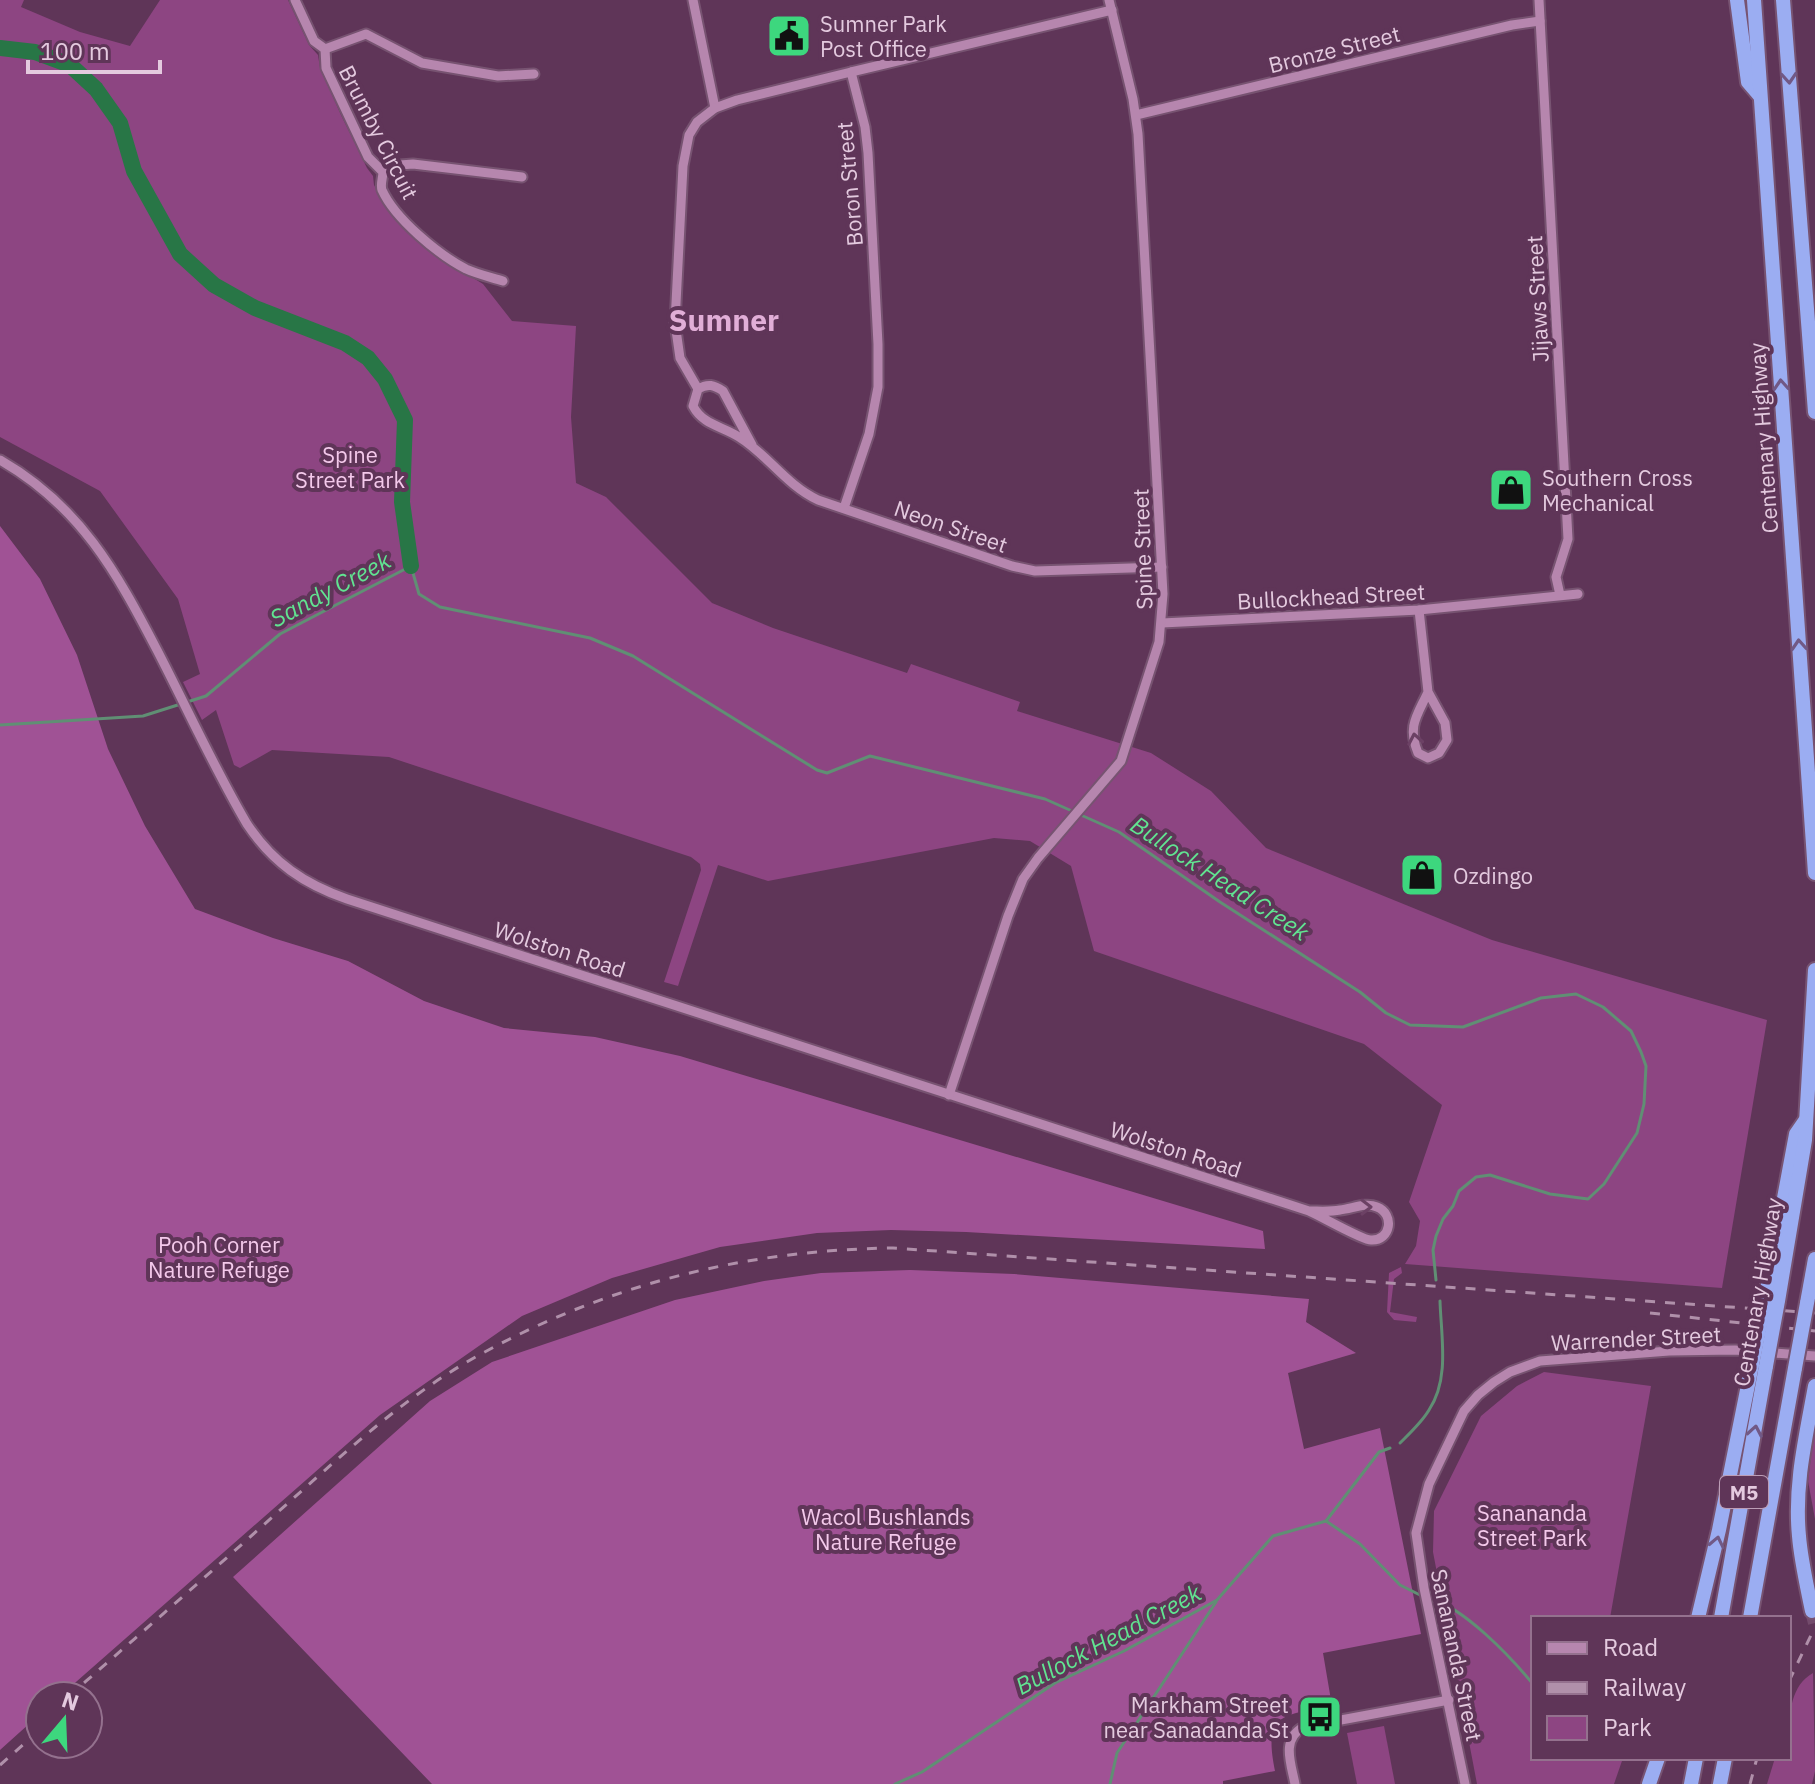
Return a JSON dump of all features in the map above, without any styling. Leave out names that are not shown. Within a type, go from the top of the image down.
[{"type":"highway","points":[[1737,0],[1748,82],[1760,97]]},
{"type":"highway","name":"Centenary Highway","points":[[1754,0],[1815,873]]},
{"type":"highway","points":[[1783,0],[1815,412]]},
{"type":"highway","name":"Centenary Highway","points":[[1721,1616],[1759,1365],[1805,1140],[1815,970]]},
{"type":"highway","name":"M5","points":[[1750,1616],[1815,1259]]},
{"type":"highway","points":[[1698,1616],[1759,1365]]},
{"type":"highway","points":[[1812,1611],[1798,1510],[1802,1460],[1815,1386]]},
{"type":"highway","points":[[1649,1784],[1657,1760]]},
{"type":"highway","points":[[1691,1784],[1696,1760]]},
{"type":"highway","points":[[1720,1784],[1725,1760]]},
{"type":"street","name":"Brumby Circuit","points":[[295,0],[314,41],[325,49],[326,68],[368,157],[383,172],[382,190],[415,232],[465,268],[503,281]]},
{"type":"street","points":[[693,0],[715,108],[1110,5]]},
{"type":"street","name":"Jijaws Street","points":[[1539,0],[1568,539],[1556,577],[1560,595]]},
{"type":"street","name":"Spine Street","points":[[949,1095],[1023,879],[1121,761],[1162,623],[1162,567],[1136,115],[1110,5]]},
{"type":"street","name":"Bronze Street","points":[[1136,115],[1512,25],[1540,21]]},
{"type":"street","points":[[325,49],[366,34],[422,63],[498,76],[534,74]]},
{"type":"street","name":"Boron Street","points":[[844,508],[875,410],[879,364],[868,153],[865,127],[851,72]]},
{"type":"street","name":"Neon Street","points":[[698,389],[680,358],[675,340],[683,166],[689,135],[697,122],[715,108]]},
{"type":"street","points":[[383,172],[413,164],[522,177]]},
{"type":"street","name":"Neon Street","points":[[752,445],[723,391],[715,385],[698,389],[693,406],[697,415],[752,445],[805,494],[1012,566],[1035,571],[1162,567]]},
{"type":"street","name":"Wolston Road","points":[[0,460],[52,496],[92,538],[121,581],[255,837],[279,864],[313,886],[1309,1211],[1365,1239],[1375,1241],[1381,1238],[1389,1223],[1388,1215],[1380,1207],[1369,1205],[1309,1211]]},
{"type":"street","points":[[1560,595],[1578,594]]},
{"type":"street","name":"Bullockhead Street","points":[[1162,623],[1419,610],[1560,595]]},
{"type":"street","points":[[1419,610],[1428,692],[1445,723],[1447,740],[1439,753],[1428,758],[1418,753],[1411,736],[1413,724],[1428,692]]},
{"type":"street","name":"Warrender Street","points":[[1416,1533],[1429,1484],[1455,1426],[1478,1395],[1510,1372],[1555,1359],[1669,1351],[1735,1350],[1815,1356]]},
{"type":"street","name":"Sanananda Street","points":[[1416,1533],[1424,1588],[1465,1784]]},
{"type":"street","points":[[1295,1784],[1289,1741],[1294,1732],[1303,1727],[1449,1700]]},
{"type":"green space","name":"Spine Street Park","points":[[0,0],[24,0],[21,7],[80,32],[130,46],[160,0],[288,0],[309,45],[318,55],[320,68],[379,194],[460,270],[483,284],[512,321],[576,326],[571,417],[576,483],[606,497],[712,603],[773,628],[907,673],[911,664],[1020,702],[1017,711],[1151,753],[1211,791],[1266,848],[1492,940],[1767,1020],[1722,1288],[1405,1264],[1416,1246],[1420,1221],[1409,1202],[1442,1105],[1364,1044],[1094,951],[1071,866],[1030,841],[994,838],[768,881],[718,865],[678,986],[664,982],[701,870],[700,864],[691,857],[389,757],[272,750],[240,768],[234,765],[216,710],[202,720],[183,682],[200,674],[178,599],[100,491],[0,437]]},
{"type":"green space","name":"Pooh Corner Nature Refuge","points":[[0,526],[40,579],[77,655],[108,749],[145,826],[195,909],[348,961],[424,1001],[504,1028],[595,1037],[680,1056],[1263,1231],[1265,1249],[966,1232],[891,1230],[817,1233],[720,1247],[612,1278],[522,1316],[380,1415],[78,1680],[24,1680],[24,1728],[0,1750]]},
{"type":"green space","points":[[1401,1267],[1402,1273],[1394,1279],[1390,1312],[1417,1317],[1416,1322],[1394,1320],[1387,1312],[1389,1273]]},
{"type":"green space","name":"Wacol Bushlands Nature Refuge","points":[[910,1270],[1014,1274],[1309,1299],[1306,1322],[1356,1353],[1288,1373],[1304,1449],[1380,1428],[1421,1634],[1323,1653],[1332,1706],[1300,1712],[1280,1720],[1272,1737],[1275,1771],[1223,1781],[1223,1784],[432,1784],[233,1577],[430,1401],[492,1362],[675,1300],[764,1281],[821,1273]]},
{"type":"green space","name":"Sanananda Street Park","points":[[1544,1372],[1651,1386],[1610,1616],[1531,1616],[1531,1760],[1622,1760],[1614,1784],[1477,1784],[1433,1552],[1434,1511],[1481,1416],[1517,1386]]},
{"type":"green space","points":[[1815,1423],[1815,1519],[1808,1481]]},
{"type":"green space","points":[[1813,1673],[1815,1771],[1812,1784],[1767,1784],[1774,1760],[1791,1760],[1791,1707],[1797,1689]]},
{"type":"green space","points":[[1384,1726],[1395,1784],[1357,1784],[1347,1733]]},
{"type":"waterway","points":[[0,48],[35,52],[70,65],[96,89],[120,123],[134,171],[180,254],[214,285],[255,308],[345,343],[368,358],[385,379],[405,420],[402,502],[411,566]]},
{"type":"waterway","name":"Bullock Head Creek","points":[[0,725],[143,716],[206,696],[280,634],[411,566],[419,594],[440,607],[590,638],[633,656],[817,770],[827,773],[870,756],[1045,799],[1119,832],[1220,902],[1360,992],[1386,1013],[1410,1025],[1463,1027],[1541,998],[1576,994],[1603,1007],[1631,1031],[1646,1066],[1644,1104],[1637,1133],[1604,1184],[1588,1199],[1550,1194],[1490,1175],[1476,1177],[1459,1191],[1436,1236],[1433,1250],[1436,1280]]},
{"type":"waterway","name":"Bullock Head Creek","points":[[1400,1443],[1426,1414],[1440,1385],[1443,1357],[1440,1301]]},
{"type":"waterway","name":"Bullock Head Creek","points":[[895,1784],[922,1772],[1055,1683],[1124,1651],[1217,1600],[1273,1536],[1326,1521],[1379,1452],[1390,1448]]},
{"type":"waterway","points":[[1326,1521],[1360,1544],[1400,1585],[1422,1596]]},
{"type":"waterway","points":[[1430,1598],[1472,1622],[1531,1682]]},
{"type":"waterway","points":[[1110,1784],[1117,1753],[1216,1602]]},
{"type":"tunnel","points":[[1812,1611],[1815,1623]]},
{"type":"railway","points":[[87,1680],[347,1451],[445,1375],[522,1333],[572,1311],[676,1276],[729,1264],[837,1250],[893,1248],[1815,1313]]},
{"type":"railway","points":[[1650,1313],[1815,1331]]},
{"type":"railway","points":[[1791,1677],[1815,1627]]},
{"type":"railway","points":[[0,1765],[24,1744]]},
{"type":"railway","points":[[1750,1784],[1756,1760]]},
{"type":"place","name":"Sumner Park Post Office","points":[[789,36]]},
{"type":"place","name":"Southern Cross Mechanical","points":[[1511,490]]},
{"type":"place","name":"Ozdingo","points":[[1422,875]]},
{"type":"place","name":"Markham Street near Sanadanda St","points":[[1320,1717]]},
{"type":"district","name":"Sumner","points":[[724,319]]},
{"type":"water label","name":"Sandy Creek","points":[[330,589]]}]
